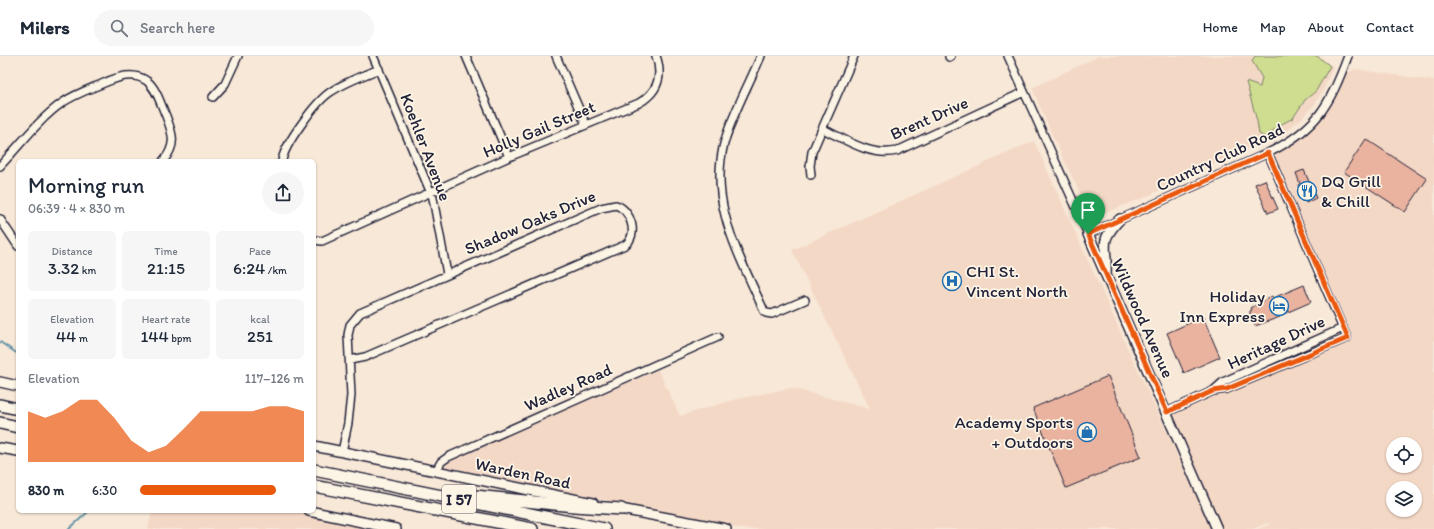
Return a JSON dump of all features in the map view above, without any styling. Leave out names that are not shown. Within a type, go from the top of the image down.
[{"type":"highway","points":[[0,405],[16,409]]},
{"type":"highway","points":[[0,423],[16,427]]},
{"type":"highway","name":"I 57","points":[[316,470],[604,529]]},
{"type":"highway","name":"I 57","points":[[316,486],[532,529]]},
{"type":"highway","points":[[410,489],[574,506],[621,509]]},
{"type":"main road","points":[[1106,275],[1107,261],[1105,243],[1107,234],[1120,219]]},
{"type":"main road","name":"Wildwood Avenue","points":[[1088,234],[1217,529]]},
{"type":"main road","points":[[0,382],[16,386]]},
{"type":"main road","name":"Warden Road","points":[[316,446],[726,529]]},
{"type":"main road","points":[[0,448],[16,451]]},
{"type":"main road","points":[[316,512],[396,529]]},
{"type":"street","points":[[213,97],[225,84],[238,56]]},
{"type":"street","name":"Koehler Avenue","points":[[373,56],[431,193],[447,274]]},
{"type":"street","points":[[466,56],[509,157]]},
{"type":"street","points":[[556,56],[586,126]]},
{"type":"street","name":"Holly Gail Street","points":[[316,240],[322,241],[509,157],[586,126],[640,102],[650,95],[656,88],[660,74],[656,56]]},
{"type":"street","points":[[761,56],[725,140],[720,168],[720,196],[727,223],[764,311],[772,314],[805,300]]},
{"type":"street","points":[[811,175],[810,166],[812,152],[854,56]]},
{"type":"street","name":"Wildwood Avenue","points":[[1008,56],[1088,234]]},
{"type":"street","name":"Country Club Road","points":[[1088,234],[1268,153],[1299,135],[1318,117],[1329,101],[1348,56]]},
{"type":"street","points":[[283,159],[287,145],[323,98],[334,89],[378,69]]},
{"type":"street","points":[[0,166],[51,112],[63,102],[114,79],[131,75],[140,78],[152,86],[171,128],[172,144],[169,154],[165,159]]},
{"type":"street","name":"Brent Drive","points":[[823,129],[868,150],[889,153],[897,151],[1024,92]]},
{"type":"street","points":[[1268,153],[1344,328]]},
{"type":"street","name":"Shadow Oaks Drive","points":[[342,452],[348,424],[351,394],[348,347],[349,330],[354,318],[360,313],[447,274],[612,204],[625,210],[634,230],[631,240],[627,244],[365,357],[350,360]]},
{"type":"street","points":[[0,219],[16,243]]},
{"type":"street","name":"Heritage Drive","points":[[1167,412],[1213,391],[1227,389],[1348,338],[1344,328],[1223,382],[1213,391]]},
{"type":"street","name":"Wadley Road","points":[[436,471],[441,462],[448,456],[718,337]]},
{"type":"shaded area","points":[[1099,56],[1319,56],[1333,67],[1323,91],[1315,104],[1301,119],[1285,132],[1196,172],[1146,197],[1104,213],[1098,213],[1088,210],[1054,139],[1032,88]]},
{"type":"shaded area","points":[[1355,69],[1434,81],[1434,529],[1257,529],[1270,525],[1267,523],[1252,529],[1217,529],[1167,412],[1343,328],[1318,269],[1273,151],[1309,126],[1341,76]]},
{"type":"shaded area","points":[[1034,141],[1129,351],[1212,529],[743,529],[438,465],[658,370],[680,416],[733,400],[791,388],[870,409],[792,250]]},
{"type":"shaded area","points":[[316,512],[396,529],[148,529],[152,513]]},
{"type":"green space","points":[[1255,56],[1317,56],[1330,66],[1316,91],[1305,100],[1293,118],[1280,125],[1265,137],[1259,134],[1257,121],[1246,82],[1260,87],[1262,78],[1252,61]]},
{"type":"building","points":[[1366,139],[1427,179],[1405,212],[1344,172]]},
{"type":"building","name":"DQ Grill & Chill","points":[[1304,170],[1316,198],[1306,203],[1298,185],[1300,184],[1296,173]]},
{"type":"building","points":[[1265,180],[1278,209],[1268,213],[1255,184]]},
{"type":"building","name":"Holiday Inn Express","points":[[1304,285],[1311,302],[1279,316],[1280,317],[1255,326],[1250,315],[1250,311],[1252,310],[1251,308],[1272,296],[1273,298]]},
{"type":"building","points":[[1203,317],[1220,357],[1184,373],[1167,333]]},
{"type":"building","name":"Academy Sports + Outdoors","points":[[1108,376],[1141,457],[1066,488],[1033,408]]},
{"type":"waterway","points":[[0,342],[16,353]]},
{"type":"waterway","points":[[69,529],[87,513]]},
{"type":"place","name":"DQ Grill & Chill","points":[[1307,191]]},
{"type":"place","name":"CHI St. Vincent North","points":[[952,281]]},
{"type":"place","name":"Holiday Inn Express","points":[[1279,306]]},
{"type":"place","name":"Academy Sports + Outdoors","points":[[1087,432]]},
{"type":"route","points":[[1268,153],[1348,338],[1227,389],[1213,391],[1167,412],[1088,234],[1268,153]]}]
